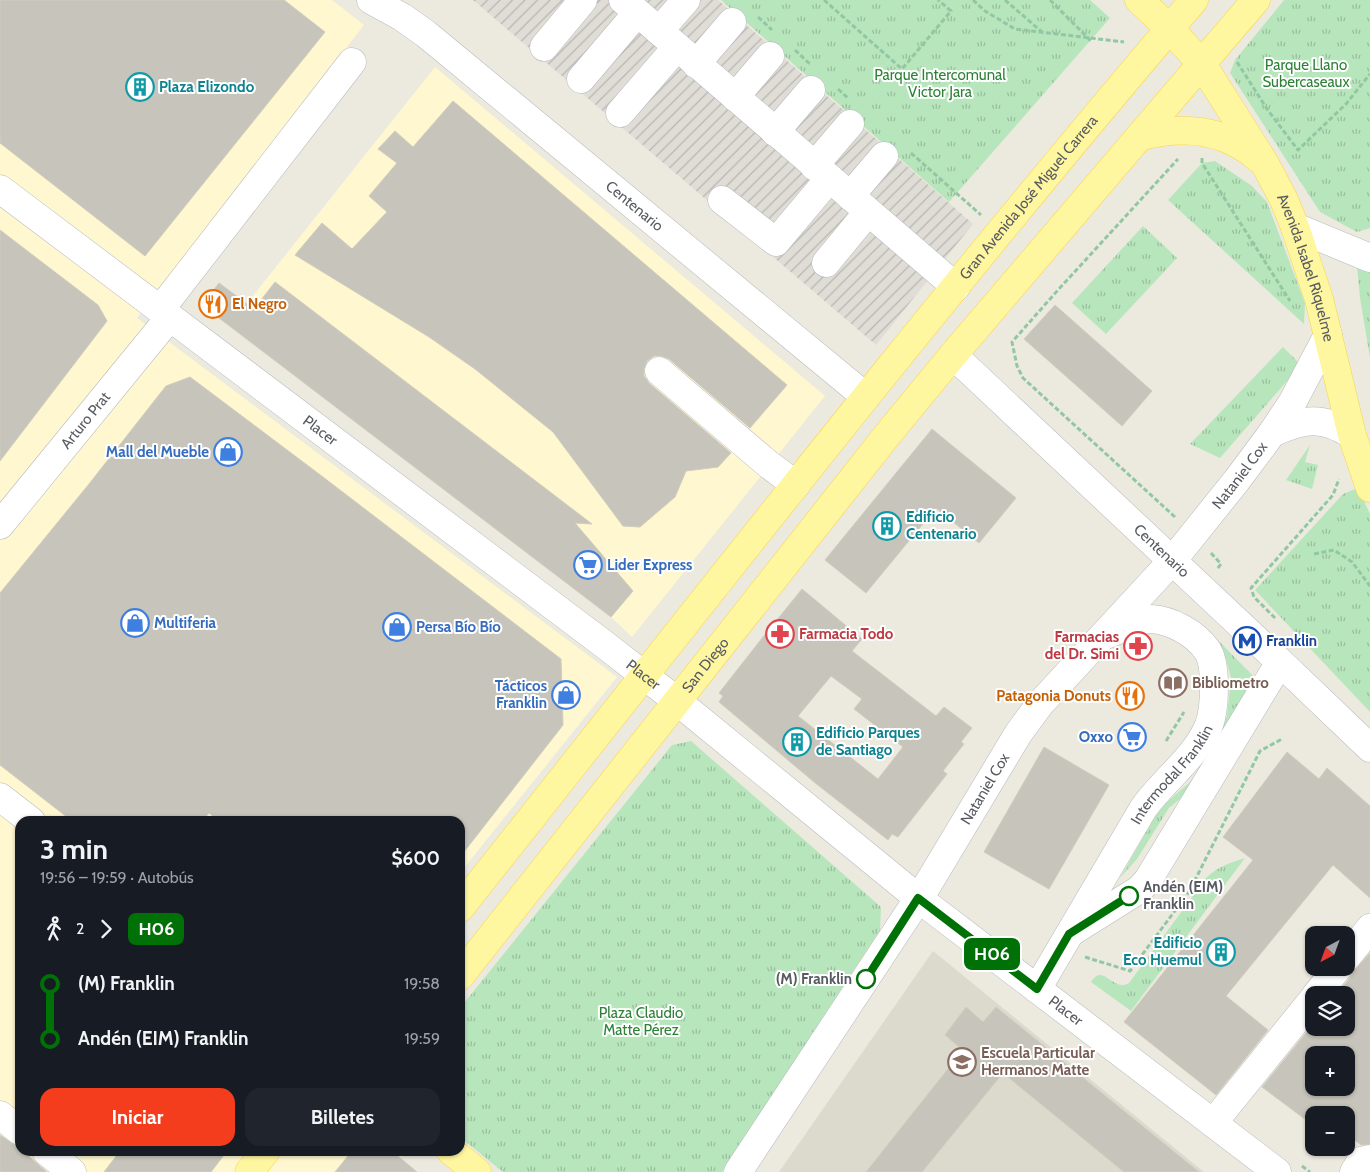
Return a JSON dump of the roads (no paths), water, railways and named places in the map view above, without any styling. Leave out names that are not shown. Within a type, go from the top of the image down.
[{"type":"main road","name":"Avenida Isabel Riquelme","points":[[1139,0],[1169,28],[1202,64],[1265,164],[1284,200],[1319,299],[1352,435],[1370,488]]},
{"type":"main road","name":"Gran Avenida José Miguel Carrera","points":[[866,397],[1194,0]]},
{"type":"main road","points":[[953,355],[1256,0]]},
{"type":"main road","points":[[1140,137],[1158,132],[1178,130],[1202,132],[1236,142],[1265,164]]},
{"type":"main road","name":"San Diego","points":[[465,970],[888,434],[953,355]]},
{"type":"main road","points":[[465,902],[866,397]]},
{"type":"main road","points":[[249,1172],[262,1156]]},
{"type":"main road","points":[[457,1156],[477,1172]]},
{"type":"street","name":"Centenario","points":[[371,0],[402,8],[434,40],[866,397]]},
{"type":"street","points":[[544,47],[583,0]]},
{"type":"street","points":[[677,47],[686,0]]},
{"type":"street","points":[[581,79],[630,6],[956,287]]},
{"type":"street","points":[[620,113],[677,47],[732,22]]},
{"type":"street","points":[[735,97],[770,56]]},
{"type":"street","name":"Arturo Prat","points":[[0,524],[165,313],[352,62]]},
{"type":"street","points":[[775,132],[811,90]]},
{"type":"street","points":[[722,200],[776,242],[822,172],[850,124]]},
{"type":"street","points":[[826,263],[884,156]]},
{"type":"street","name":"Placer","points":[[0,189],[677,701],[918,898],[1213,1123],[1249,1164],[1277,1172]]},
{"type":"street","points":[[1295,227],[1369,256]]},
{"type":"street","name":"Nataniel Cox","points":[[738,1172],[928,884],[1018,734],[1040,704],[1172,561],[1237,480],[1272,434],[1310,371],[1328,335]]},
{"type":"street","name":"Centenario","points":[[953,355],[1370,748]]},
{"type":"street","points":[[659,371],[768,464],[796,485]]},
{"type":"street","name":"Nataniel Cox","points":[[1272,434],[1292,424],[1309,420],[1326,422],[1340,427],[1352,435]]},
{"type":"street","name":"Intermodal Franklin","points":[[1037,989],[1143,809],[1152,796],[1185,762],[1200,742],[1209,724],[1214,702],[1214,677],[1208,651],[1189,633],[1168,622],[1150,619],[1105,635]]},
{"type":"street","points":[[1069,934],[1140,889],[1148,880],[1280,662]]},
{"type":"street","points":[[0,797],[25,816]]},
{"type":"street","points":[[1355,947],[1370,928]]},
{"type":"street","points":[[1323,986],[1331,976]]},
{"type":"street","points":[[1213,1123],[1305,1009]]},
{"type":"street","points":[[0,1115],[15,1127]]},
{"type":"street","points":[[52,1156],[72,1172]]},
{"type":"street","points":[[1354,1172],[1361,1161],[1370,1159]]},
{"type":"place","name":"Plaza Elizondo","points":[[140,87]]},
{"type":"place","name":"El Negro","points":[[213,304]]},
{"type":"place","name":"Mall del Mueble","points":[[228,452]]},
{"type":"place","name":"Edificio Centenario","points":[[887,526]]},
{"type":"place","name":"Lider Express","points":[[588,565]]},
{"type":"place","name":"Multiferia","points":[[135,623]]},
{"type":"place","name":"Persa Bío Bío","points":[[397,627]]},
{"type":"place","name":"Farmacia Todo","points":[[780,634]]},
{"type":"place","name":"Franklin","points":[[1247,641]]},
{"type":"place","name":"Farmacias del Dr. Simi","points":[[1138,646]]},
{"type":"place","name":"Bibliometro","points":[[1173,683]]},
{"type":"place","name":"Tácticos Franklin","points":[[566,695]]},
{"type":"place","name":"Patagonia Donuts","points":[[1130,696]]},
{"type":"place","name":"Oxxo","points":[[1132,737]]},
{"type":"place","name":"Edificio Parques de Santiago","points":[[797,742]]},
{"type":"place","name":"Andén (EIM) Franklin","points":[[1129,896]]},
{"type":"place","name":"Edificio Eco Huemul","points":[[1221,952]]},
{"type":"place","name":"(M) Franklin","points":[[866,979]]},
{"type":"place","name":"Escuela Particular Hermanos Matte","points":[[962,1062]]},
{"type":"park label","name":"Parque Llano Subercaseaux","points":[[1306,74]]},
{"type":"park label","name":"Parque Intercomunal Victor Jara","points":[[940,84]]},
{"type":"park label","name":"Plaza Claudio Matte Pérez","points":[[641,1022]]}]
